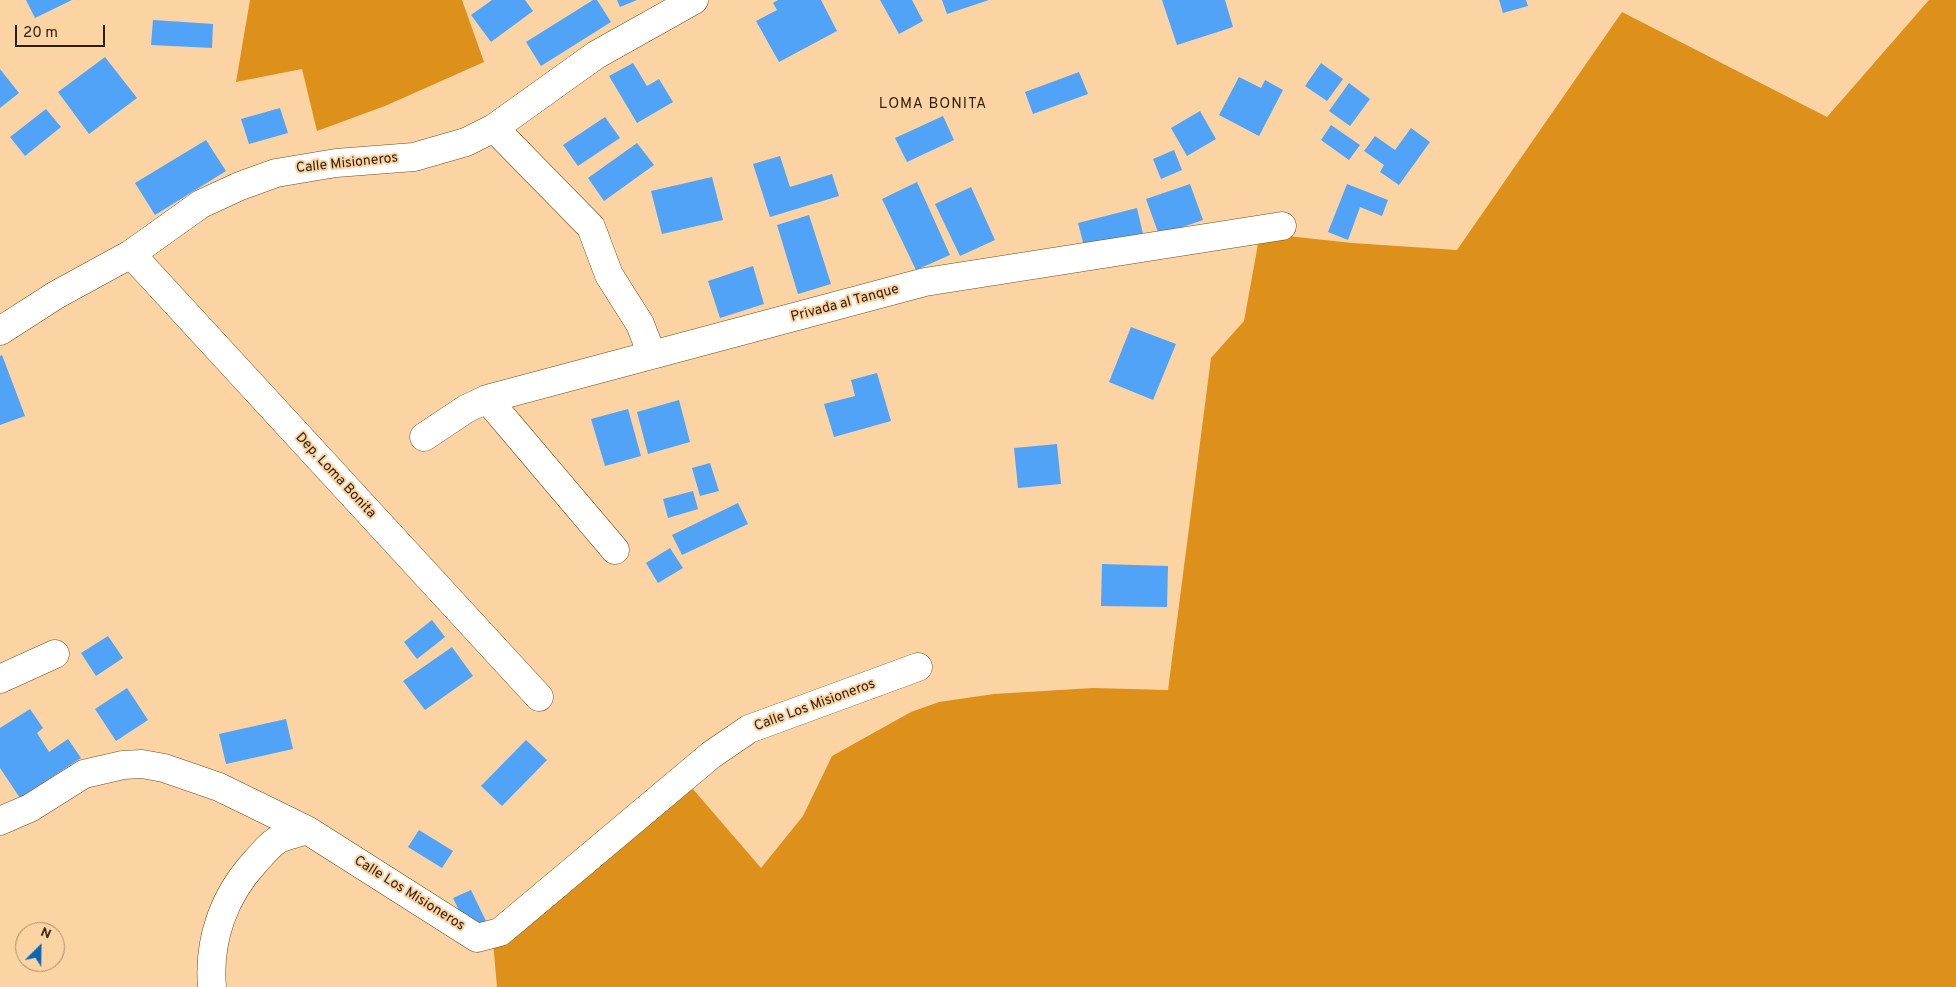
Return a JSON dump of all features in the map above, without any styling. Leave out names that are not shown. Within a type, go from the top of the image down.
[{"type":"street","name":"Calle Misioneros","points":[[0,332],[56,295],[130,254],[201,204],[276,173],[336,163],[414,157],[466,142],[494,128],[596,55],[694,0]]},
{"type":"street","points":[[494,128],[591,227],[609,275],[640,324],[652,356]]},
{"type":"street","name":"Privada al Tanque","points":[[424,437],[466,409],[487,400],[925,282],[1282,226]]},
{"type":"street","name":"Dep. Loma Bonita","points":[[130,254],[539,697]]},
{"type":"street","points":[[487,400],[615,550]]},
{"type":"street","points":[[0,679],[55,654]]},
{"type":"street","name":"Calle Los Misioneros","points":[[0,821],[30,808],[84,774],[103,768],[142,764],[164,768],[219,787],[307,830],[478,938],[500,932],[711,755],[749,729],[918,668]]},
{"type":"street","points":[[212,987],[212,952],[216,930],[234,888],[257,859],[280,839],[307,830]]},
{"type":"shaded area","points":[[250,0],[462,0],[484,62],[385,106],[317,131],[302,69],[236,82]]},
{"type":"shaded area","points":[[1929,0],[1956,0],[1956,987],[497,987],[493,942],[692,788],[761,868],[803,816],[832,756],[911,712],[939,702],[994,694],[1093,688],[1168,690],[1211,358],[1244,321],[1260,233],[1352,243],[1457,250],[1622,12],[1827,117]]},
{"type":"building","points":[[26,0],[72,0],[35,18]]},
{"type":"building","points":[[492,0],[525,0],[533,11],[491,42],[471,15]]},
{"type":"building","points":[[593,0],[597,0],[611,22],[541,66],[526,42]]},
{"type":"building","points":[[617,0],[637,0],[620,7]]},
{"type":"building","points":[[778,0],[821,0],[837,31],[779,62],[756,21],[777,10],[773,3]]},
{"type":"building","points":[[880,0],[912,0],[923,21],[899,34]]},
{"type":"building","points":[[942,0],[989,0],[947,14]]},
{"type":"building","points":[[1162,0],[1225,0],[1233,27],[1177,45]]},
{"type":"building","points":[[1499,0],[1526,0],[1528,6],[1503,13]]},
{"type":"building","points":[[153,20],[213,24],[212,48],[151,45]]},
{"type":"building","points":[[105,57],[137,98],[89,134],[58,92]]},
{"type":"building","points":[[633,63],[647,86],[659,79],[673,102],[637,123],[609,76]]},
{"type":"building","points":[[1321,63],[1343,79],[1327,101],[1305,86]]},
{"type":"building","points":[[0,69],[19,93],[0,108]]},
{"type":"building","points":[[1079,72],[1088,94],[1033,114],[1025,92]]},
{"type":"building","points":[[1239,77],[1261,88],[1265,80],[1283,90],[1259,136],[1219,115]]},
{"type":"building","points":[[1349,83],[1370,99],[1350,126],[1329,111]]},
{"type":"building","points":[[280,108],[288,133],[249,144],[241,119]]},
{"type":"building","points":[[46,109],[61,127],[25,156],[10,137]]},
{"type":"building","points":[[1200,111],[1216,139],[1187,156],[1171,128]]},
{"type":"building","points":[[943,116],[954,140],[907,162],[895,138]]},
{"type":"building","points":[[605,117],[620,138],[578,166],[563,145]]},
{"type":"building","points":[[1331,125],[1360,145],[1349,160],[1321,140]]},
{"type":"building","points":[[1411,128],[1430,142],[1399,185],[1380,172],[1384,165],[1364,151],[1375,136],[1395,150]]},
{"type":"building","points":[[206,140],[226,171],[155,215],[135,183]]},
{"type":"building","points":[[637,143],[654,165],[604,201],[588,178]]},
{"type":"building","points":[[1174,150],[1182,170],[1161,179],[1153,159]]},
{"type":"building","points":[[780,156],[790,187],[832,174],[839,196],[770,217],[753,164]]},
{"type":"building","points":[[712,177],[723,220],[662,234],[651,191]]},
{"type":"building","points":[[917,182],[950,255],[916,270],[882,199]]},
{"type":"building","points":[[1190,184],[1203,220],[1159,235],[1146,199]]},
{"type":"building","points":[[1347,184],[1388,200],[1382,216],[1360,207],[1348,240],[1328,232]]},
{"type":"building","points":[[971,187],[995,240],[960,256],[935,204]]},
{"type":"building","points":[[1137,208],[1143,234],[1085,250],[1078,223]]},
{"type":"building","points":[[809,215],[831,284],[798,294],[777,225]]},
{"type":"building","points":[[753,266],[764,304],[720,318],[708,281]]},
{"type":"building","points":[[1131,327],[1176,344],[1153,400],[1109,382]]},
{"type":"building","points":[[2,355],[25,416],[0,425],[0,356]]},
{"type":"building","points":[[877,373],[891,421],[834,437],[824,404],[855,396],[851,380]]},
{"type":"building","points":[[679,400],[690,442],[648,454],[637,412]]},
{"type":"building","points":[[628,409],[641,456],[605,466],[591,419]]},
{"type":"building","points":[[1057,444],[1061,484],[1018,488],[1014,448]]},
{"type":"building","points":[[710,463],[719,491],[700,496],[692,468]]},
{"type":"building","points":[[693,491],[698,509],[668,518],[663,499]]},
{"type":"building","points":[[738,503],[748,524],[682,555],[672,535]]},
{"type":"building","points":[[670,548],[683,568],[658,583],[646,563]]},
{"type":"building","points":[[1102,564],[1168,566],[1167,607],[1101,606]]},
{"type":"building","points":[[432,620],[445,637],[417,659],[404,642]]},
{"type":"building","points":[[108,636],[123,658],[96,676],[81,653]]},
{"type":"building","points":[[452,647],[473,676],[425,710],[403,681]]},
{"type":"building","points":[[127,688],[148,720],[116,741],[95,709]]},
{"type":"building","points":[[30,709],[43,728],[37,733],[49,752],[68,739],[81,758],[20,798],[0,768],[0,728]]},
{"type":"building","points":[[286,719],[293,749],[226,764],[219,734]]},
{"type":"building","points":[[526,740],[547,760],[502,806],[481,786]]},
{"type":"building","points":[[419,830],[453,851],[442,868],[408,847]]},
{"type":"building","points":[[471,890],[486,921],[468,929],[453,898]]},
{"type":"district","name":"LOMA BONITA","points":[[933,105]]}]
